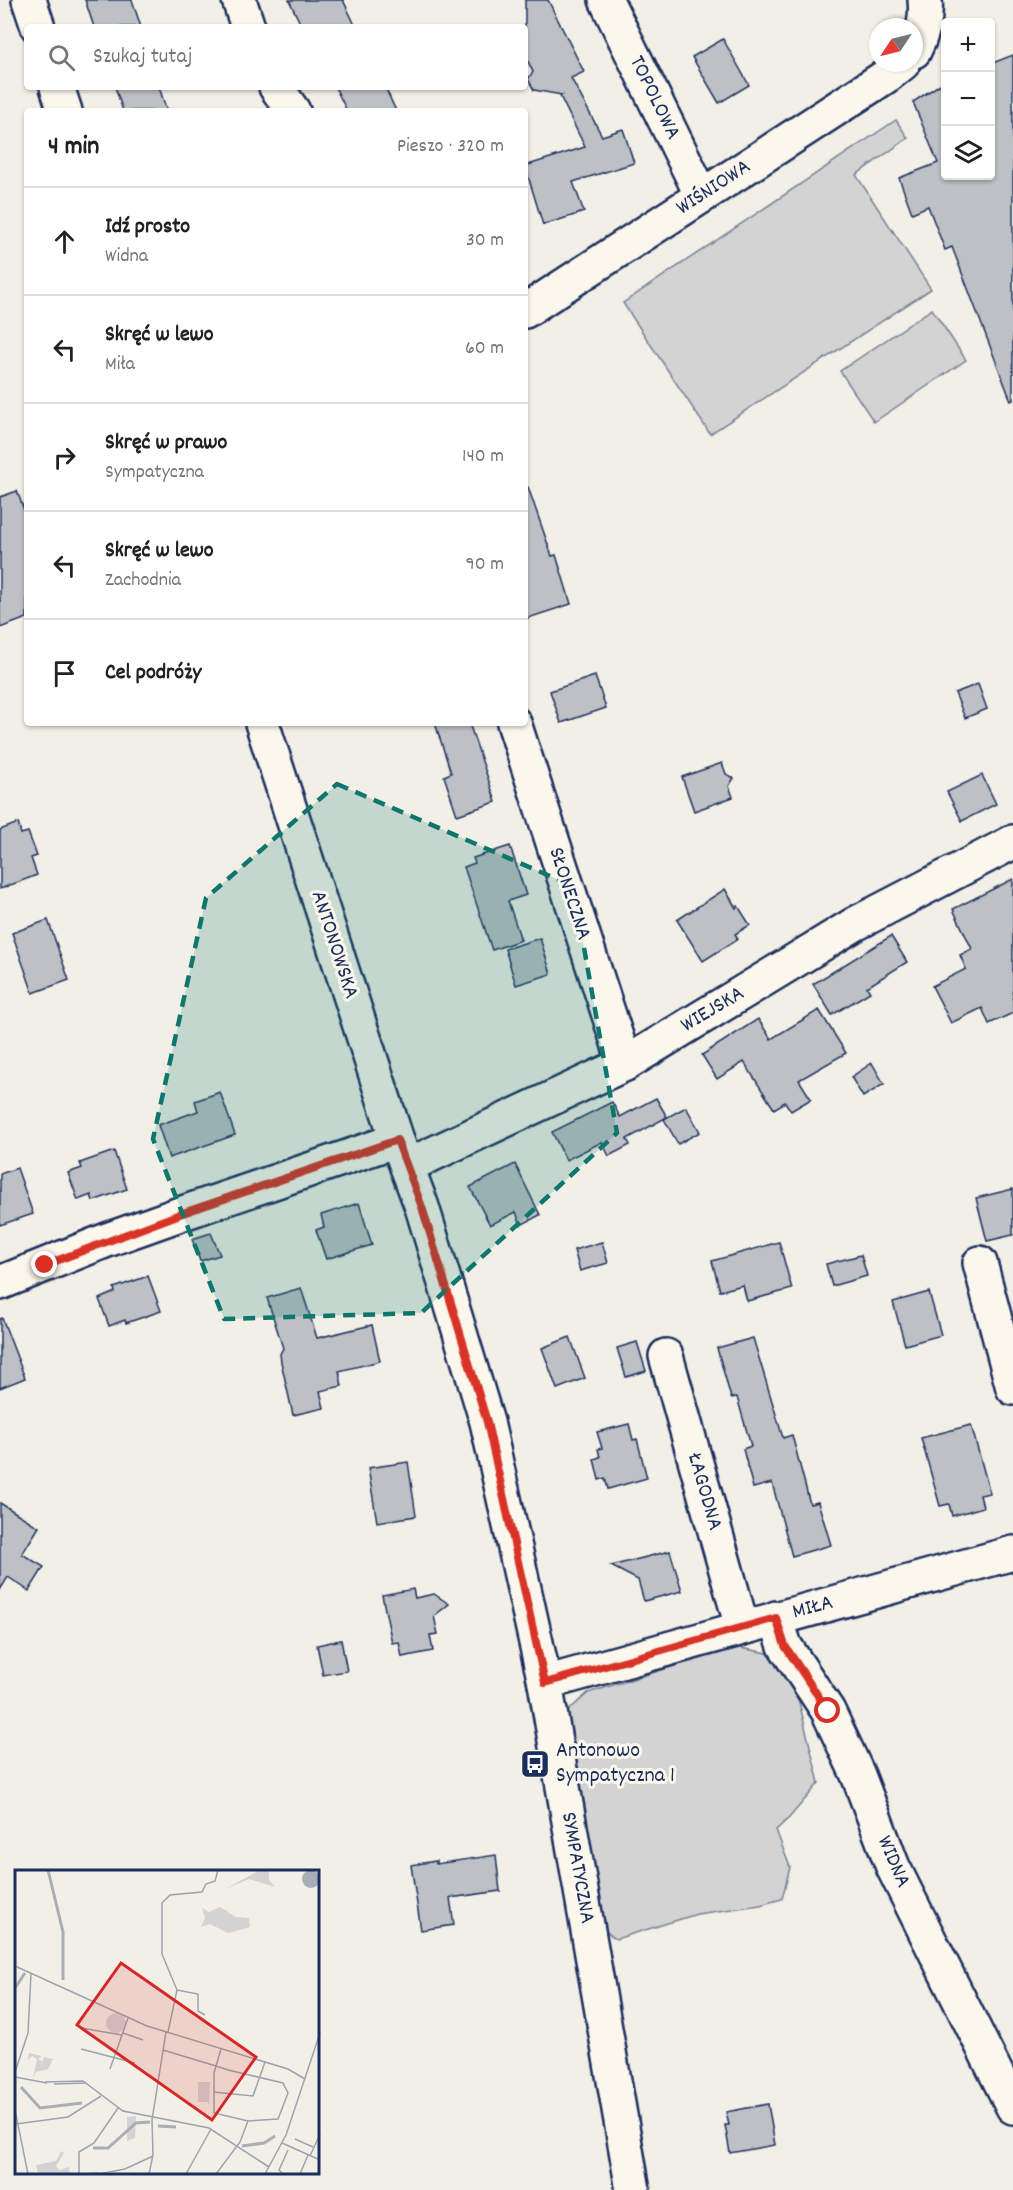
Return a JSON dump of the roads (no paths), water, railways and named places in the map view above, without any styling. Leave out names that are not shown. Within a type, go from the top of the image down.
[{"type":"street","points":[[29,0],[37,24]]},
{"type":"street","points":[[238,0],[247,24]]},
{"type":"street","name":"TOPOLOWA","points":[[606,0],[702,196]]},
{"type":"street","points":[[923,34],[925,0]]},
{"type":"street","name":"WIŚNIOWA","points":[[528,308],[892,72]]},
{"type":"street","points":[[58,90],[64,108]]},
{"type":"street","points":[[278,90],[291,108]]},
{"type":"street","name":"ANTONOWSKA","points":[[263,726],[402,1153]]},
{"type":"street","name":"SŁONECZNA","points":[[515,726],[625,1064]]},
{"type":"street","name":"WIEJSKA","points":[[0,1283],[107,1240],[180,1214],[402,1153],[625,1064],[855,924],[1013,842]]},
{"type":"street","name":"SYMPATYCZNA","points":[[402,1153],[450,1298],[487,1422],[545,1683],[633,2190]]},
{"type":"street","points":[[980,1263],[1013,1388]]},
{"type":"street","name":"ŁAGODNA","points":[[666,1356],[742,1627]]},
{"type":"street","name":"MIŁA","points":[[545,1683],[1013,1552]]},
{"type":"street","name":"WIDNA","points":[[776,1618],[785,1646],[828,1711],[858,1774],[893,1867],[1013,2107]]},
{"type":"place","name":"Antonowo Sympatyczna 1","points":[[535,1764]]}]
